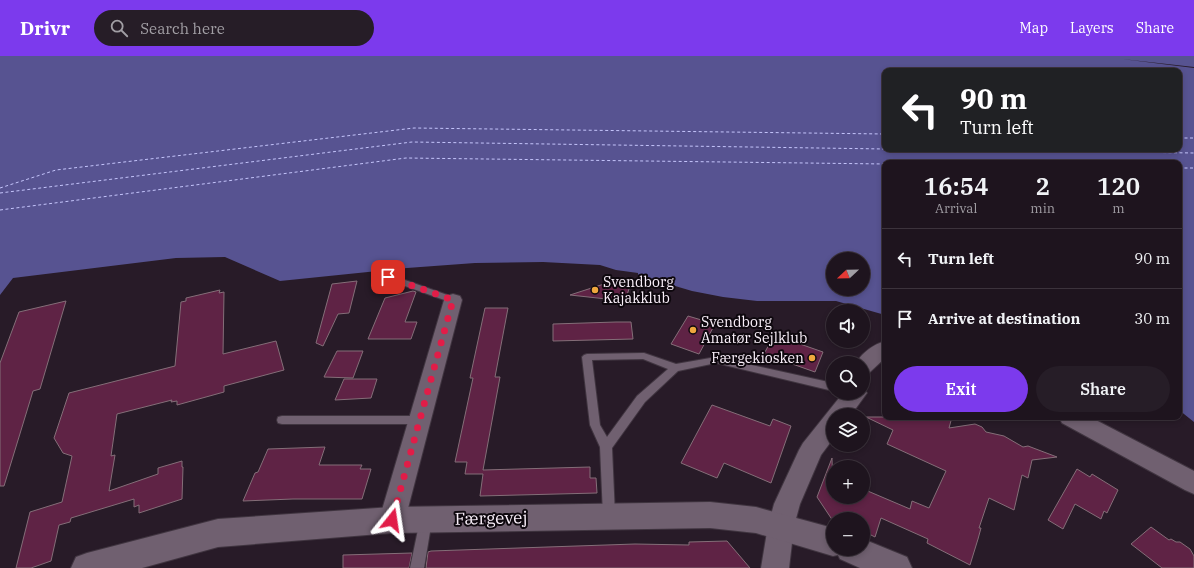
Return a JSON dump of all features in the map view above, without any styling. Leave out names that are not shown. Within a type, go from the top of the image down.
[{"type":"street","points":[[392,520],[453,300]]},
{"type":"street","points":[[870,359],[882,350]]},
{"type":"street","points":[[844,408],[850,400]]},
{"type":"street","points":[[1076,420],[1194,483]]},
{"type":"street","points":[[775,568],[781,526],[787,504],[811,450],[826,431]]},
{"type":"street","name":"Færgevej","points":[[87,568],[218,533],[392,520],[710,515],[756,520],[826,540]]},
{"type":"street","points":[[868,556],[896,568]]},
{"type":"lane","points":[[388,277],[453,300]]},
{"type":"lane","points":[[609,516],[606,447],[595,425],[587,357],[644,356],[675,368]]},
{"type":"lane","points":[[606,447],[641,399],[675,368],[716,360],[826,385]]},
{"type":"lane","points":[[282,420],[420,420]]},
{"type":"lane","points":[[417,568],[426,519]]},
{"type":"shaded area","points":[[0,56],[1194,56],[1194,67],[1122,59],[1194,68],[1194,422],[1182,412],[1182,160],[882,160],[882,314],[870,311],[870,304],[846,304],[836,301],[757,301],[723,297],[692,291],[638,275],[638,273],[616,270],[600,265],[543,262],[475,263],[407,268],[280,281],[225,257],[176,258],[13,278],[0,295]]},
{"type":"building","points":[[357,281],[349,313],[338,314],[323,346],[316,343],[332,284]]},
{"type":"building","name":"Svendborg Kajakklub","points":[[607,283],[630,286],[625,301],[570,295]]},
{"type":"building","points":[[220,290],[219,293],[224,292],[223,354],[276,341],[284,370],[224,386],[224,392],[177,405],[177,401],[171,402],[172,400],[117,414],[111,456],[115,455],[109,491],[158,474],[158,468],[182,461],[182,499],[139,513],[139,505],[134,507],[134,499],[71,518],[70,522],[59,525],[51,561],[31,568],[16,568],[30,512],[62,502],[72,456],[63,453],[54,438],[69,393],[175,366],[181,302],[186,301],[186,298]]},
{"type":"building","points":[[413,291],[416,292],[405,322],[417,322],[411,339],[368,339],[385,298]]},
{"type":"building","points":[[66,301],[40,389],[33,391],[4,486],[0,486],[0,363],[19,312]]},
{"type":"building","points":[[485,308],[508,308],[495,377],[500,377],[483,470],[590,467],[590,478],[596,478],[597,493],[480,496],[483,474],[465,474],[467,462],[455,462],[473,378],[470,378]]},
{"type":"building","points":[[688,316],[715,324],[699,354],[671,344]]},
{"type":"building","points":[[631,322],[633,339],[553,341],[553,324]]},
{"type":"building","points":[[774,335],[823,352],[815,372],[764,354]]},
{"type":"building","points":[[337,351],[363,351],[353,378],[324,377]]},
{"type":"building","points":[[344,379],[377,379],[371,398],[335,400]]},
{"type":"building","points":[[712,405],[770,426],[773,419],[791,426],[771,483],[724,463],[717,478],[681,463]]},
{"type":"building","points":[[870,417],[882,417],[882,420],[951,420],[949,428],[975,424],[982,427],[986,432],[1004,436],[1023,447],[1028,446],[1057,457],[1032,460],[1028,478],[1022,475],[1014,510],[989,498],[979,528],[981,528],[970,565],[927,543],[928,539],[881,518],[875,537],[870,534],[870,512],[827,512],[817,497],[826,474],[826,504],[870,504],[870,492],[910,509],[912,501],[929,508],[946,471],[887,444],[893,430],[870,419]]},
{"type":"building","points":[[325,447],[319,465],[362,465],[360,469],[371,469],[362,499],[243,501],[255,473],[258,472],[268,449]]},
{"type":"building","points":[[1077,469],[1090,477],[1092,474],[1118,490],[1107,513],[1104,511],[1101,519],[1075,504],[1063,529],[1048,520]]},
{"type":"building","points":[[1151,527],[1169,540],[1171,539],[1176,542],[1180,542],[1190,549],[1194,556],[1194,568],[1162,568],[1131,544]]},
{"type":"building","points":[[727,541],[750,568],[426,568],[428,552],[431,551],[635,544],[689,545],[689,542]]},
{"type":"building","points":[[412,553],[409,568],[343,568],[343,555]]},
{"type":"ferry route","points":[[0,188],[56,170],[414,128],[882,134]]},
{"type":"ferry route","points":[[1182,138],[1194,138]]},
{"type":"ferry route","points":[[0,193],[412,142],[882,149]]},
{"type":"ferry route","points":[[1126,152],[1194,153]]},
{"type":"ferry route","points":[[0,210],[406,158],[882,164]]},
{"type":"ferry route","points":[[1182,168],[1194,168]]},
{"type":"place","name":"Svendborg Kajakklub","points":[[595,290]]},
{"type":"place","name":"Svendborg Amatør Sejlklub","points":[[693,330]]},
{"type":"place","name":"Færgekiosken","points":[[812,358]]},
{"type":"route","points":[[388,277],[453,300],[392,520]]}]
